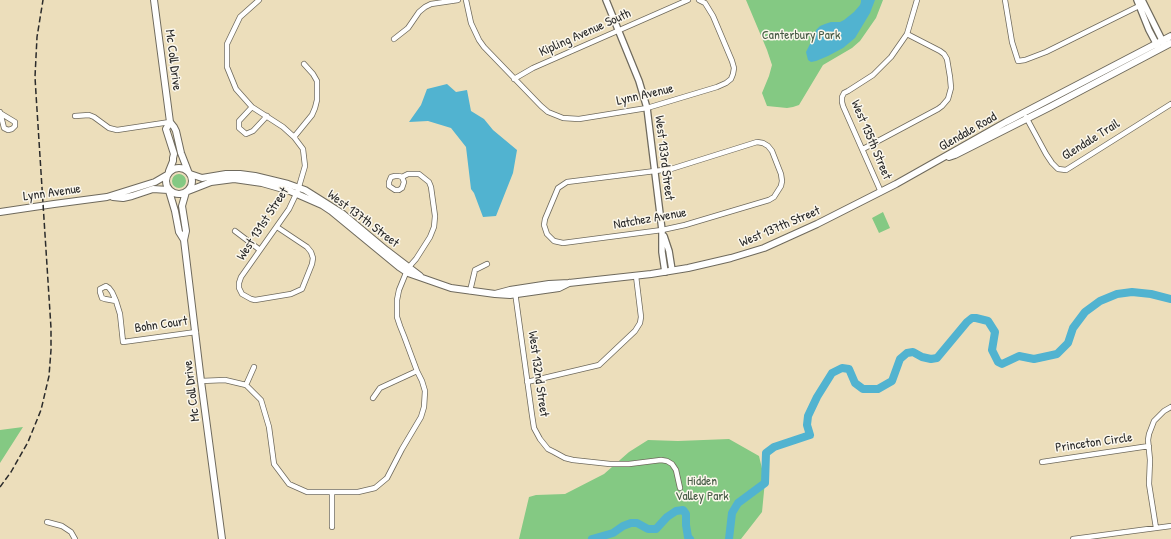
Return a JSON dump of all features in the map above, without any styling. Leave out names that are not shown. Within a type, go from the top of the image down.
[{"type":"main road","name":"Mc Coll Drive","points":[[154,0],[170,122],[176,131],[181,153],[189,172]]},
{"type":"main road","name":"Glendale Road","points":[[940,160],[955,155],[1025,116],[1163,45],[1171,36]]},
{"type":"main road","name":"Mc Coll Drive","points":[[168,173],[174,158],[166,129],[170,122]]},
{"type":"main road","name":"West 137th Street","points":[[240,177],[315,196],[343,214],[408,270],[423,278],[451,288],[495,294],[515,292],[549,284],[569,284],[665,272],[718,261],[764,248],[817,224],[881,192],[940,160]]},
{"type":"main road","points":[[178,168],[185,169],[202,178],[226,174],[240,177],[211,182],[179,195],[169,190],[165,181],[168,173],[178,168]]},
{"type":"main road","points":[[187,192],[191,188],[192,181],[189,172]]},
{"type":"main road","name":"Lynn Avenue","points":[[0,212],[107,197],[155,182],[168,173]]},
{"type":"main road","name":"Lynn Avenue","points":[[107,197],[123,198],[153,189],[169,190]]},
{"type":"main road","name":"Mc Coll Drive","points":[[169,190],[179,232],[184,240]]},
{"type":"main road","name":"Mc Coll Drive","points":[[187,192],[182,206],[186,231],[184,240],[222,539]]},
{"type":"street","name":"West 131st Street","points":[[259,0],[240,17],[227,44],[227,67],[236,89],[252,107],[283,127],[294,137],[303,149],[305,166],[298,191],[289,209],[241,277],[239,288],[242,294],[246,297],[255,300],[291,294],[302,289],[305,284],[312,264],[313,258],[311,252],[307,247],[277,227]]},
{"type":"street","points":[[394,39],[408,28],[419,12],[425,7],[431,4],[458,0]]},
{"type":"street","points":[[466,0],[471,23],[479,40],[514,79]]},
{"type":"street","name":"West 133rd Street","points":[[606,0],[639,81],[647,108],[662,230],[662,252],[665,272]]},
{"type":"street","name":"Kipling Avenue South","points":[[514,79],[533,68],[688,0]]},
{"type":"street","name":"Lynn Avenue","points":[[514,79],[541,106],[563,118],[579,119],[647,108],[722,85],[730,79],[734,68],[713,16],[705,3],[700,0]]},
{"type":"street","points":[[862,149],[938,109],[948,99],[951,88],[947,59],[944,54],[906,34],[913,17],[917,0]]},
{"type":"street","points":[[1006,0],[1012,42],[1018,61],[1046,52],[1142,4]]},
{"type":"street","points":[[1137,0],[1142,4],[1163,45]]},
{"type":"street","name":"West 135th Street","points":[[881,192],[843,106],[842,97],[844,93],[874,75],[899,47],[906,34]]},
{"type":"street","points":[[294,137],[312,116],[317,100],[316,81],[313,74],[304,64]]},
{"type":"street","name":"Glendale Trail","points":[[1025,116],[1052,163],[1058,169],[1066,170],[1171,104]]},
{"type":"street","points":[[252,107],[239,121],[239,128],[246,134],[253,131],[267,116]]},
{"type":"street","points":[[75,116],[89,115],[109,128],[117,130],[170,122]]},
{"type":"street","name":"Natchez Avenue","points":[[756,142],[763,143],[772,151],[781,174],[781,186],[778,192],[769,200],[685,225],[662,230],[563,243],[554,241],[546,234],[544,230],[545,219],[550,205],[558,188],[567,182],[655,172],[671,169],[756,142]]},
{"type":"street","points":[[201,381],[225,380],[246,385],[261,400],[269,427],[274,464],[289,484],[307,492],[358,492],[375,488],[387,478],[421,418],[424,407],[425,391],[422,381],[416,371],[400,326],[397,316],[397,300],[398,290],[408,270],[430,237],[434,227],[435,216],[429,182],[419,174],[408,174],[402,177]]},
{"type":"street","name":"West 133rd Street","points":[[662,230],[669,251],[672,270]]},
{"type":"street","points":[[235,231],[260,250]]},
{"type":"street","points":[[470,291],[475,270],[487,264]]},
{"type":"street","points":[[527,382],[599,365],[635,331],[640,323],[641,317],[636,276]]},
{"type":"street","name":"West 132nd Street","points":[[515,292],[534,428],[548,449],[565,458],[573,460],[610,464],[629,464],[655,460],[667,461],[672,464],[676,470],[680,488]]},
{"type":"street","name":"Bohn Court","points":[[116,300],[120,314],[123,342],[196,332]]},
{"type":"street","points":[[246,385],[254,367]]},
{"type":"street","points":[[373,398],[380,388],[416,371]]},
{"type":"street","points":[[1156,528],[1149,484],[1149,434],[1154,421],[1159,415],[1171,407]]},
{"type":"street","name":"Princeton Circle","points":[[1042,462],[1149,446]]},
{"type":"street","points":[[332,492],[332,527]]},
{"type":"street","points":[[48,522],[62,526],[71,532],[75,539]]},
{"type":"street","points":[[1073,539],[1171,526]]},
{"type":"street","points":[[1111,534],[1112,539]]},
{"type":"green space","name":"Canterbury Park","points":[[746,0],[883,0],[876,18],[860,41],[852,48],[823,65],[799,105],[787,108],[767,106],[762,93],[772,65]]},
{"type":"green space","points":[[176,174],[182,174],[186,178],[186,184],[182,188],[176,188],[172,184],[172,178]]},
{"type":"green space","points":[[883,212],[890,228],[879,233],[872,218]]},
{"type":"green space","points":[[23,427],[0,463],[0,430]]},
{"type":"green space","name":"Hidden Valley Park","points":[[729,439],[759,456],[765,481],[762,512],[741,539],[519,539],[529,497],[536,495],[565,494],[604,474],[629,452],[648,440],[678,441]]},
{"type":"water","points":[[861,0],[875,0],[870,13],[855,38],[843,48],[828,56],[811,62],[808,60],[806,52],[816,30],[825,24],[844,20],[860,5]]},
{"type":"water","points":[[447,84],[456,92],[467,90],[471,111],[484,119],[493,130],[517,150],[513,173],[496,216],[483,217],[471,189],[466,147],[451,128],[428,121],[409,122],[421,105],[427,89]]},
{"type":"waterway","points":[[729,539],[732,513],[738,503],[765,483],[766,453],[774,447],[810,435],[807,425],[808,416],[817,397],[832,373],[842,368],[849,369],[855,383],[863,389],[878,389],[892,381],[900,359],[907,353],[913,352],[922,357],[931,359],[937,358],[972,318],[988,321],[995,332],[992,350],[998,362],[1002,364],[1019,356],[1034,359],[1057,354],[1068,343],[1073,328],[1085,312],[1100,301],[1117,294],[1132,292],[1151,294],[1171,299]]},
{"type":"waterway","points":[[592,539],[613,533],[623,526],[631,523],[637,523],[648,529],[656,529],[667,517],[676,511],[683,510],[686,514],[686,525],[688,537],[690,539]]},
{"type":"railway","points":[[0,487],[11,472],[28,442],[41,410],[49,376],[51,328],[35,77],[37,37],[43,0]]}]
